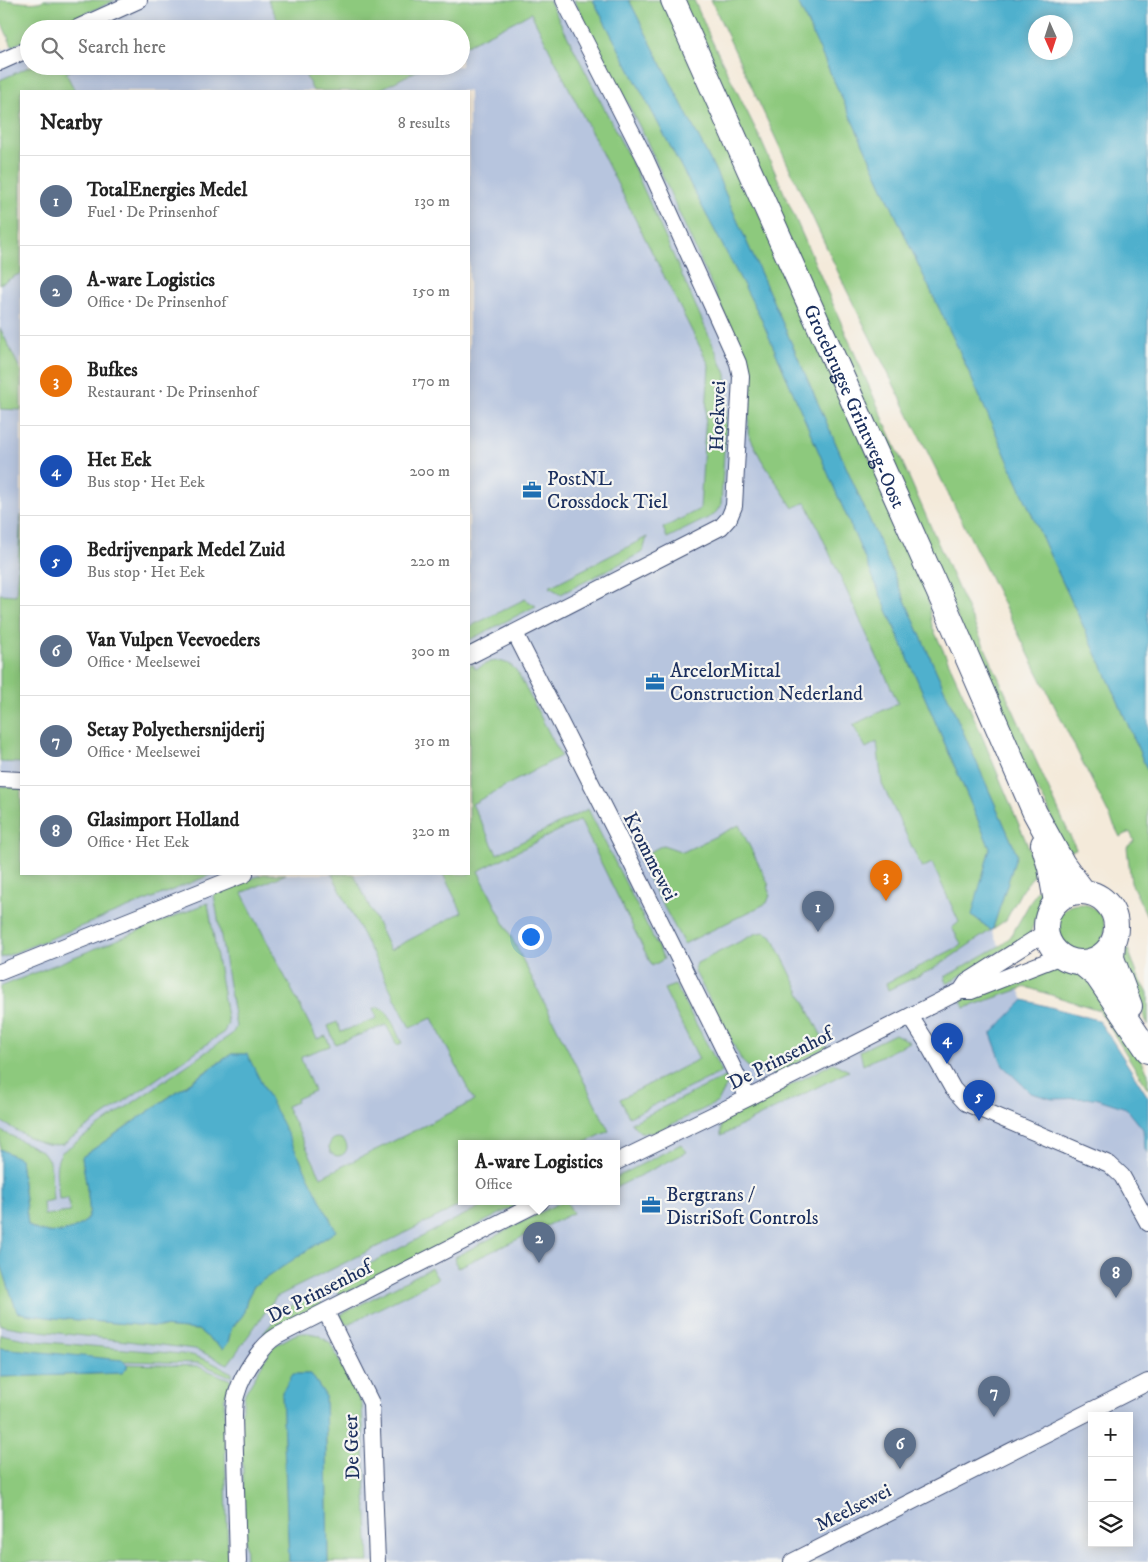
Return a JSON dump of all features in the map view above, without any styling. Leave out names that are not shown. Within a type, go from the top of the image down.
[{"type":"street","points":[[94,20],[139,0]]},
{"type":"street","name":"Hoekwei","points":[[470,656],[721,527],[729,518],[734,506],[741,377],[738,363],[646,160],[564,0]]},
{"type":"street","name":"Grotebrugse Grintweg-Oost","points":[[673,0],[947,611],[1035,813],[1064,864],[1083,891]]},
{"type":"street","points":[[5,59],[20,53]]},
{"type":"street","name":"Krommewei","points":[[515,633],[748,1098]]},
{"type":"street","points":[[0,779],[20,780]]},
{"type":"street","name":"Grotebrugse Grintweg-Oost","points":[[1035,813],[1050,868],[1056,902]]},
{"type":"street","points":[[0,972],[242,875]]},
{"type":"street","points":[[1148,1046],[1121,985],[1112,958],[1116,924],[1111,908],[1103,899],[1083,891],[1073,892],[1064,896],[1049,911],[1046,922],[1046,932],[1049,941],[1071,959],[1097,976],[1148,1051]]},
{"type":"street","name":"De Prinsenhof","points":[[961,991],[967,982],[1046,932]]},
{"type":"street","points":[[1071,959],[1090,961],[1100,957],[1113,942]]},
{"type":"street","name":"De Prinsenhof","points":[[620,1160],[961,991],[971,991],[1071,959]]},
{"type":"street","points":[[910,1016],[953,1089],[966,1103],[1109,1164],[1122,1176],[1148,1223]]},
{"type":"street","name":"De Prinsenhof","points":[[238,1562],[234,1417],[238,1391],[259,1354],[270,1340],[534,1205]]},
{"type":"street","name":"De Geer","points":[[326,1312],[371,1403],[376,1562]]},
{"type":"street","name":"Meelsewei","points":[[792,1562],[1148,1382]]},
{"type":"shaded area","points":[[59,0],[612,0],[761,300],[1006,860],[988,922],[1024,1000],[1074,1063],[1148,1115],[1148,1562],[0,1562],[0,46],[3,51],[20,38],[20,75],[470,75],[470,20],[39,20]]},
{"type":"green space","points":[[0,0],[28,3],[45,0],[116,0],[71,20],[20,20],[20,43],[12,46],[0,19]]},
{"type":"green space","points":[[268,0],[549,0],[632,163],[726,374],[727,400],[721,505],[714,515],[667,538],[663,528],[700,509],[709,365],[531,13],[470,44],[470,20],[278,20]]},
{"type":"green space","points":[[574,0],[593,0],[760,316],[990,848],[973,916],[991,930],[933,969],[888,990],[886,983],[962,945],[952,928],[959,922],[932,863],[922,868],[882,784],[877,742],[866,748],[853,725],[898,703],[806,502],[793,508],[761,459],[748,433],[752,375],[645,137]]},
{"type":"green space","points":[[629,0],[663,0],[926,584],[932,626],[976,722],[1038,870],[1022,890],[1006,920],[993,929],[1017,854],[715,170]]},
{"type":"green space","points":[[682,0],[694,0],[760,138],[948,566],[1076,849],[1064,853],[1047,806],[1022,763]]},
{"type":"green space","points":[[711,0],[797,0],[959,350],[1049,553],[1112,687],[1148,772],[1148,918],[1131,883],[1127,847],[1134,841],[1130,832],[1120,837],[846,289]]},
{"type":"green space","points":[[20,71],[20,75],[67,75],[74,90],[20,90],[20,274],[0,284],[0,80]]},
{"type":"green space","points":[[305,75],[408,75],[379,90],[313,90]]},
{"type":"green space","points":[[0,328],[20,369],[20,410],[0,409]]},
{"type":"green space","points":[[20,531],[20,763],[0,762],[0,594],[16,595]]},
{"type":"green space","points":[[647,537],[643,552],[561,594],[549,587]]},
{"type":"green space","points":[[525,599],[536,606],[470,639],[470,626]]},
{"type":"green space","points":[[497,661],[509,664],[518,673],[561,756],[472,804],[497,854],[588,809],[664,959],[652,966],[580,820],[478,871],[609,1131],[590,1140],[458,1140],[458,1205],[461,1205],[276,1297],[228,1364],[195,1349],[0,1325],[0,1261],[17,1312],[55,1318],[198,1330],[223,1349],[228,1343],[231,1329],[243,1315],[247,1299],[254,1286],[335,1231],[246,1054],[231,1054],[82,1157],[89,1214],[84,1222],[73,1229],[61,1232],[47,1232],[39,1231],[28,1224],[20,1159],[0,1149],[0,1130],[43,1152],[50,1162],[53,1200],[43,1202],[44,1215],[70,1212],[68,1198],[59,1199],[56,1168],[62,1152],[232,1034],[236,1027],[214,895],[261,875],[284,875],[242,893],[317,1039],[326,1036],[330,1046],[302,1056],[301,1059],[314,1091],[296,1099],[297,1102],[286,1106],[321,1177],[474,1101],[432,1018],[410,1028],[333,875],[354,875],[390,950],[462,912],[444,875],[470,875],[470,665],[472,664],[476,669],[490,662]]},
{"type":"green space","points":[[0,786],[20,788],[20,875],[210,875],[1,958]]},
{"type":"green space","points":[[739,825],[768,883],[770,895],[767,903],[684,944],[639,861],[642,856],[663,845],[683,852]]},
{"type":"green space","points":[[1040,885],[1043,900],[1029,936],[990,957],[947,984],[945,977],[1003,944],[1011,936]]},
{"type":"green space","points":[[208,903],[228,1023],[224,1032],[63,1144],[55,1145],[38,1142],[0,1121],[0,987]]},
{"type":"green space","points":[[1075,904],[1085,904],[1098,911],[1105,924],[1105,934],[1098,947],[1085,954],[1075,954],[1066,950],[1059,943],[1055,934],[1055,924],[1059,915],[1066,908]]},
{"type":"green space","points":[[765,932],[772,936],[827,1047],[777,1074],[753,1072],[742,1061],[695,972],[697,963],[757,933]]},
{"type":"green space","points":[[1128,949],[1138,976],[1148,993],[1148,1026],[1119,957]]},
{"type":"green space","points":[[1054,968],[1083,973],[1121,1021],[1148,1073],[1148,1089],[1099,1010],[1026,987],[965,1008],[961,1001],[1023,976]]},
{"type":"green space","points":[[675,985],[722,1072],[629,1117],[620,1099],[699,1059],[664,989]]},
{"type":"green space","points":[[379,1007],[387,1013],[402,1043],[397,1045],[386,1025],[335,1044],[328,1026],[337,1022],[341,1032],[377,1018],[373,1008]]},
{"type":"green space","points":[[895,1034],[910,1042],[863,1065],[860,1051]]},
{"type":"green space","points":[[833,1063],[849,1071],[721,1136],[721,1122]]},
{"type":"green space","points":[[727,1076],[726,1087],[718,1102],[654,1133],[640,1132],[631,1123]]},
{"type":"green space","points":[[334,1138],[342,1138],[347,1143],[345,1154],[334,1156],[329,1151],[329,1143]]},
{"type":"green space","points":[[681,1144],[687,1152],[620,1186],[620,1175]]},
{"type":"green space","points":[[483,1205],[517,1205],[340,1296],[333,1283]]},
{"type":"green space","points":[[555,1205],[569,1205],[573,1213],[457,1268],[455,1257]]},
{"type":"green space","points":[[431,1268],[438,1279],[346,1325],[340,1315]]},
{"type":"green space","points":[[317,1293],[322,1305],[263,1334],[283,1310]]},
{"type":"green space","points":[[301,1333],[319,1335],[330,1343],[362,1405],[369,1562],[328,1562],[325,1395],[311,1374],[294,1374],[282,1392],[289,1562],[246,1562],[241,1415],[245,1393],[274,1346]]},
{"type":"green space","points":[[0,1334],[35,1341],[192,1355],[209,1361],[232,1373],[232,1377],[198,1363],[125,1361],[0,1348]]},
{"type":"green space","points":[[127,1364],[197,1366],[231,1380],[224,1400],[228,1562],[0,1562],[0,1377],[122,1373],[127,1368]]},
{"type":"water","points":[[593,0],[629,0],[715,170],[1017,854],[992,931],[972,915],[990,848],[760,316]]},
{"type":"water","points":[[797,0],[1148,0],[1148,772],[1112,687],[1049,553],[959,350]]},
{"type":"water","points":[[1024,1000],[1098,1020],[1148,1097],[1148,1154],[1145,1149],[1143,1129],[1126,1108],[1095,1098],[1052,1099],[1031,1093],[1003,1066],[991,1034]]},
{"type":"water","points":[[232,1054],[247,1054],[336,1231],[254,1286],[247,1299],[243,1315],[231,1329],[228,1343],[223,1349],[198,1330],[55,1318],[17,1312],[0,1261],[0,1149],[20,1159],[28,1225],[36,1230],[47,1232],[61,1232],[73,1229],[85,1222],[89,1214],[82,1157]]},
{"type":"water","points":[[0,1348],[122,1360],[127,1364],[127,1368],[122,1373],[0,1377]]},
{"type":"water","points":[[293,1374],[311,1374],[325,1395],[328,1562],[289,1562],[282,1392]]},
{"type":"place","name":"PostNL Crossdock Tiel","points":[[532,490]]},
{"type":"place","name":"ArcelorMittal Construction Nederland","points":[[655,682]]},
{"type":"place","name":"Bufkes","points":[[886,901]]},
{"type":"place","name":"TotalEnergies Medel","points":[[818,932]]},
{"type":"place","name":"Het Eek","points":[[947,1064]]},
{"type":"place","name":"Bedrijvenpark Medel Zuid","points":[[979,1121]]},
{"type":"place","name":"Bergtrans / DistriSoft Controls","points":[[651,1205]]},
{"type":"place","name":"A-ware Logistics","points":[[539,1263]]},
{"type":"place","name":"Glasimport Holland","points":[[1116,1298]]},
{"type":"place","name":"Setay Polyethersnijderij","points":[[994,1417]]},
{"type":"place","name":"Van Vulpen Veevoeders","points":[[900,1469]]}]
